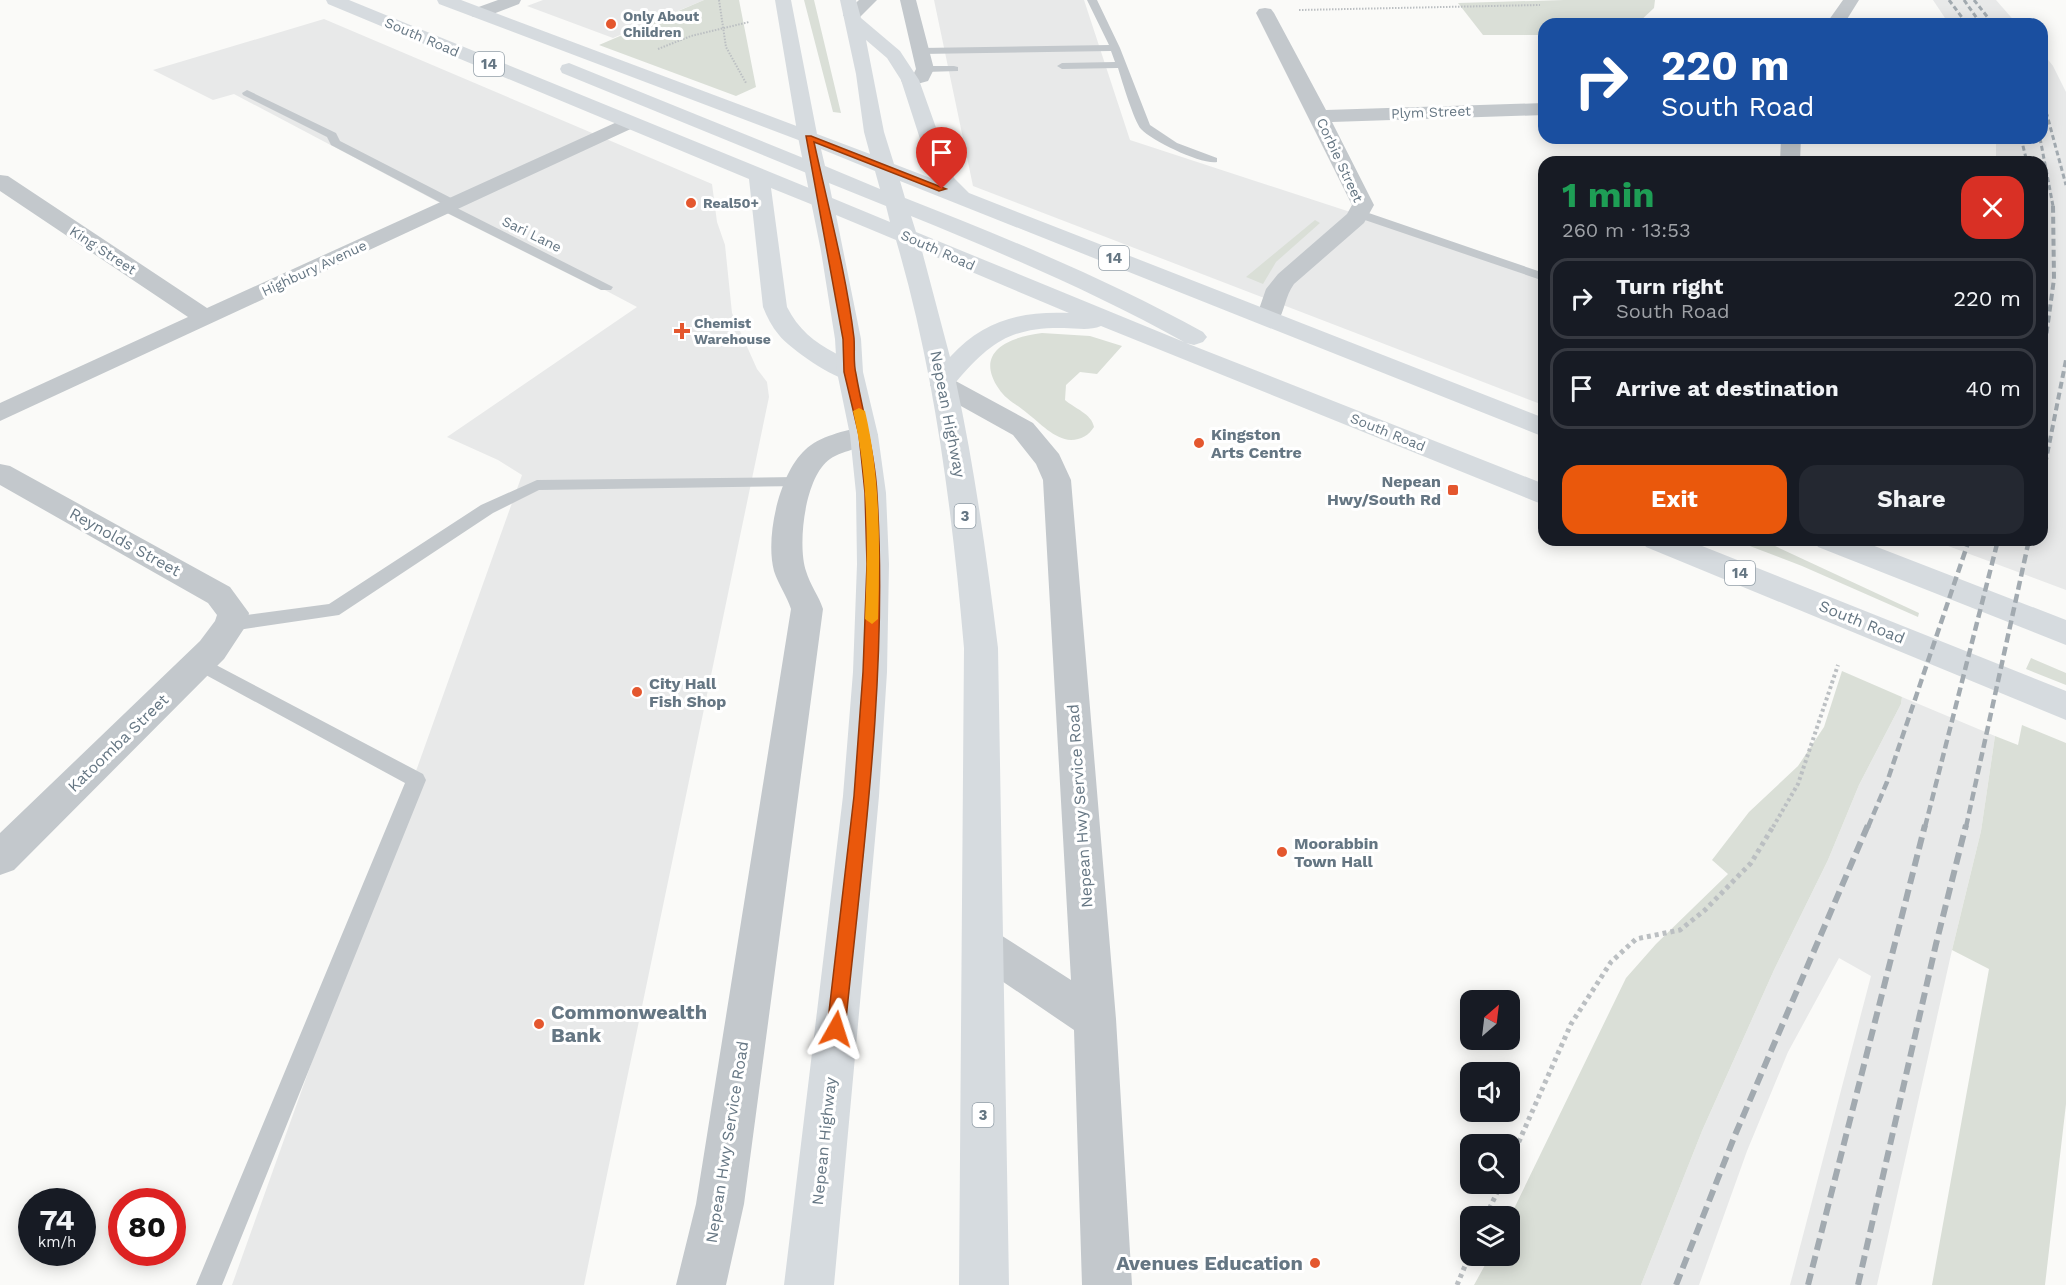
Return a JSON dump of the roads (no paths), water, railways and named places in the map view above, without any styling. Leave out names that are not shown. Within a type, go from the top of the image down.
[{"type":"main road","name":"South Road","points":[[334,0],[907,236],[1119,326],[1284,389],[1538,493]]},
{"type":"main road","name":"14","points":[[445,0],[887,167],[1538,426]]},
{"type":"main road","name":"Nepean Highway","points":[[783,0],[808,137],[823,202],[848,339],[850,372],[864,435],[871,493],[873,564],[870,672],[861,796],[809,1285]]},
{"type":"main road","points":[[851,12],[894,55],[919,67],[942,176],[947,185],[961,197]]},
{"type":"main road","name":"Nepean Highway","points":[[851,12],[865,74],[874,132],[887,167],[907,236],[944,383],[955,441],[972,561],[981,648],[984,1285]]},
{"type":"main road","points":[[483,14],[500,35],[519,51],[499,68]]},
{"type":"main road","points":[[555,63],[1022,254],[1137,305],[1284,389]]},
{"type":"main road","points":[[628,123],[638,112],[641,99]]},
{"type":"main road","points":[[759,176],[775,307],[782,324],[797,340],[850,372]]},
{"type":"main road","points":[[944,383],[982,340],[1000,330],[1030,323],[1056,321],[1119,326]]},
{"type":"main road","name":"South Road","points":[[1672,546],[2066,706]]},
{"type":"main road","points":[[1844,546],[2066,633]]},
{"type":"street","points":[[483,14],[513,0]]},
{"type":"street","points":[[851,12],[868,0]]},
{"type":"street","points":[[908,0],[919,67]]},
{"type":"street","points":[[1839,18],[1851,0]]},
{"type":"street","name":"Corbie Street","points":[[1265,13],[1320,116],[1359,206],[1286,279],[1278,289],[1268,318]]},
{"type":"street","name":"Plym Street","points":[[1320,116],[1538,109]]},
{"type":"street","name":"Highbury Avenue","points":[[0,413],[628,123]]},
{"type":"street","name":"King Street","points":[[0,181],[206,318]]},
{"type":"street","name":"Nepean Hwy Service Road","points":[[944,383],[1023,429],[1048,461],[1057,480],[1095,1019],[1107,1285]]},
{"type":"street","name":"Nepean Hwy Service Road","points":[[701,1285],[720,1204],[807,609],[803,594],[790,570],[787,542],[797,482],[805,466],[816,455],[864,435]]},
{"type":"street","name":"Reynolds Street","points":[[0,473],[219,595],[233,613],[231,624]]},
{"type":"street","name":"Katoomba Street","points":[[0,858],[199,663],[231,624]]},
{"type":"street","points":[[982,945],[1095,1019]]},
{"type":"lane","points":[[1092,0],[1114,48],[1145,127],[1173,145],[1213,160]]},
{"type":"lane","points":[[919,67],[1114,48]]},
{"type":"lane","points":[[1062,66],[1121,65]]},
{"type":"lane","points":[[919,67],[954,69]]},
{"type":"lane","name":"Sari Lane","points":[[247,93],[332,135],[334,143],[449,206],[606,287]]},
{"type":"lane","points":[[1359,206],[1538,275]]},
{"type":"lane","points":[[231,624],[333,610],[487,509],[537,485],[797,482]]},
{"type":"lane","points":[[199,663],[416,780],[209,1285]]},
{"type":"railway","points":[[1949,0],[1962,18]]},
{"type":"railway","points":[[1964,0],[1977,18]]},
{"type":"railway","points":[[1974,0],[1988,18]]},
{"type":"railway","points":[[2048,119],[2066,185]]},
{"type":"railway","points":[[2022,144],[2026,156]]},
{"type":"railway","points":[[2041,144],[2043,156]]},
{"type":"railway","points":[[2048,180],[2053,206]]},
{"type":"railway","points":[[2048,322],[2054,279],[2053,205]]},
{"type":"railway","points":[[2048,450],[2066,360]]},
{"type":"railway","points":[[1868,827],[1887,782],[1967,546]]},
{"type":"railway","points":[[1925,827],[1996,546]]},
{"type":"railway","points":[[1966,827],[2028,546]]},
{"type":"railway","points":[[1676,1285],[1735,1135],[1868,825]]},
{"type":"railway","points":[[1808,1285],[1925,825]]},
{"type":"railway","points":[[1858,1285],[1936,944],[1966,825]]},
{"type":"place","name":"Only About Children","points":[[611,24]]},
{"type":"place","name":"Real50+","points":[[691,203]]},
{"type":"place","name":"Chemist Warehouse","points":[[682,331]]},
{"type":"place","name":"Kingston Arts Centre","points":[[1199,443]]},
{"type":"place","name":"Nepean Hwy/South Rd","points":[[1453,490]]},
{"type":"place","name":"City Hall Fish Shop","points":[[637,692]]},
{"type":"place","name":"Moorabbin Town Hall","points":[[1282,852]]},
{"type":"place","name":"Commonwealth Bank","points":[[539,1024]]},
{"type":"place","name":"Avenues Education","points":[[1315,1263]]}]
